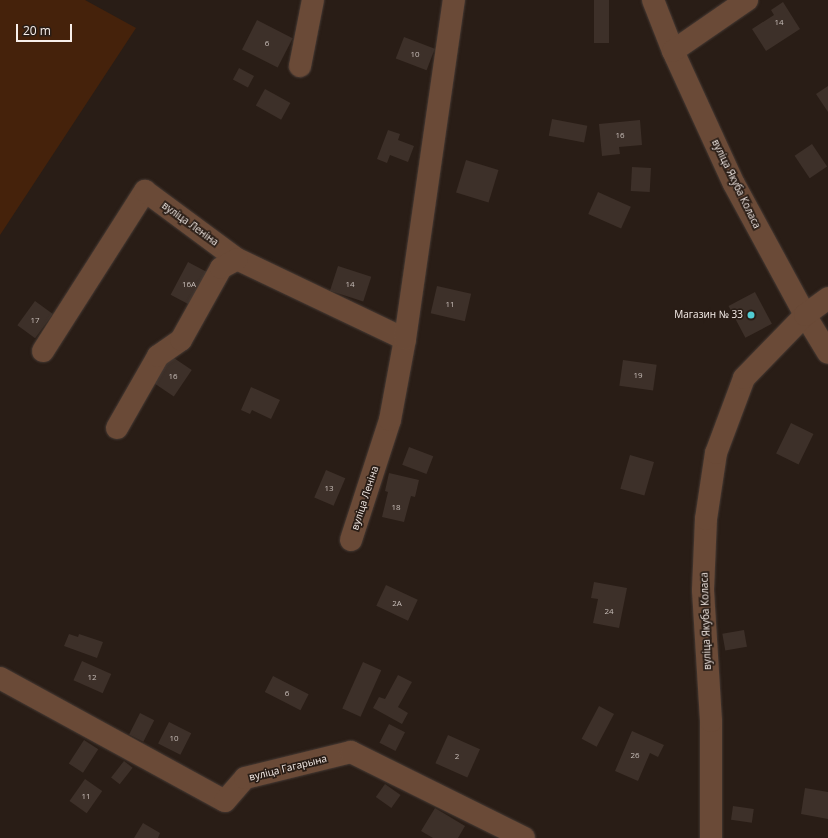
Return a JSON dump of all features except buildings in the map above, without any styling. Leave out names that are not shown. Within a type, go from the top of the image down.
[{"type":"street","points":[[300,66],[313,0]]},
{"type":"street","name":"вуліца Леніна","points":[[352,540],[390,420],[405,339],[454,0]]},
{"type":"street","name":"вуліца Якуба Коласа","points":[[652,0],[673,51],[734,184],[804,315],[828,353]]},
{"type":"street","points":[[673,51],[747,0]]},
{"type":"street","name":"вуліца Леніна","points":[[43,351],[145,192],[237,259],[405,339]]},
{"type":"street","points":[[117,428],[158,356],[181,340],[220,268],[237,259]]},
{"type":"street","points":[[804,315],[828,298]]},
{"type":"street","name":"вуліца Якуба Коласа","points":[[711,838],[711,721],[703,590],[706,519],[716,453],[744,378],[804,315]]},
{"type":"street","name":"вуліца Гагарына","points":[[0,678],[225,801],[245,778],[352,752],[524,838]]},
{"type":"shaded area","points":[[0,0],[85,0],[136,28],[0,235]]},
{"type":"place","name":"Магазин № 33","points":[[751,315]]}]
